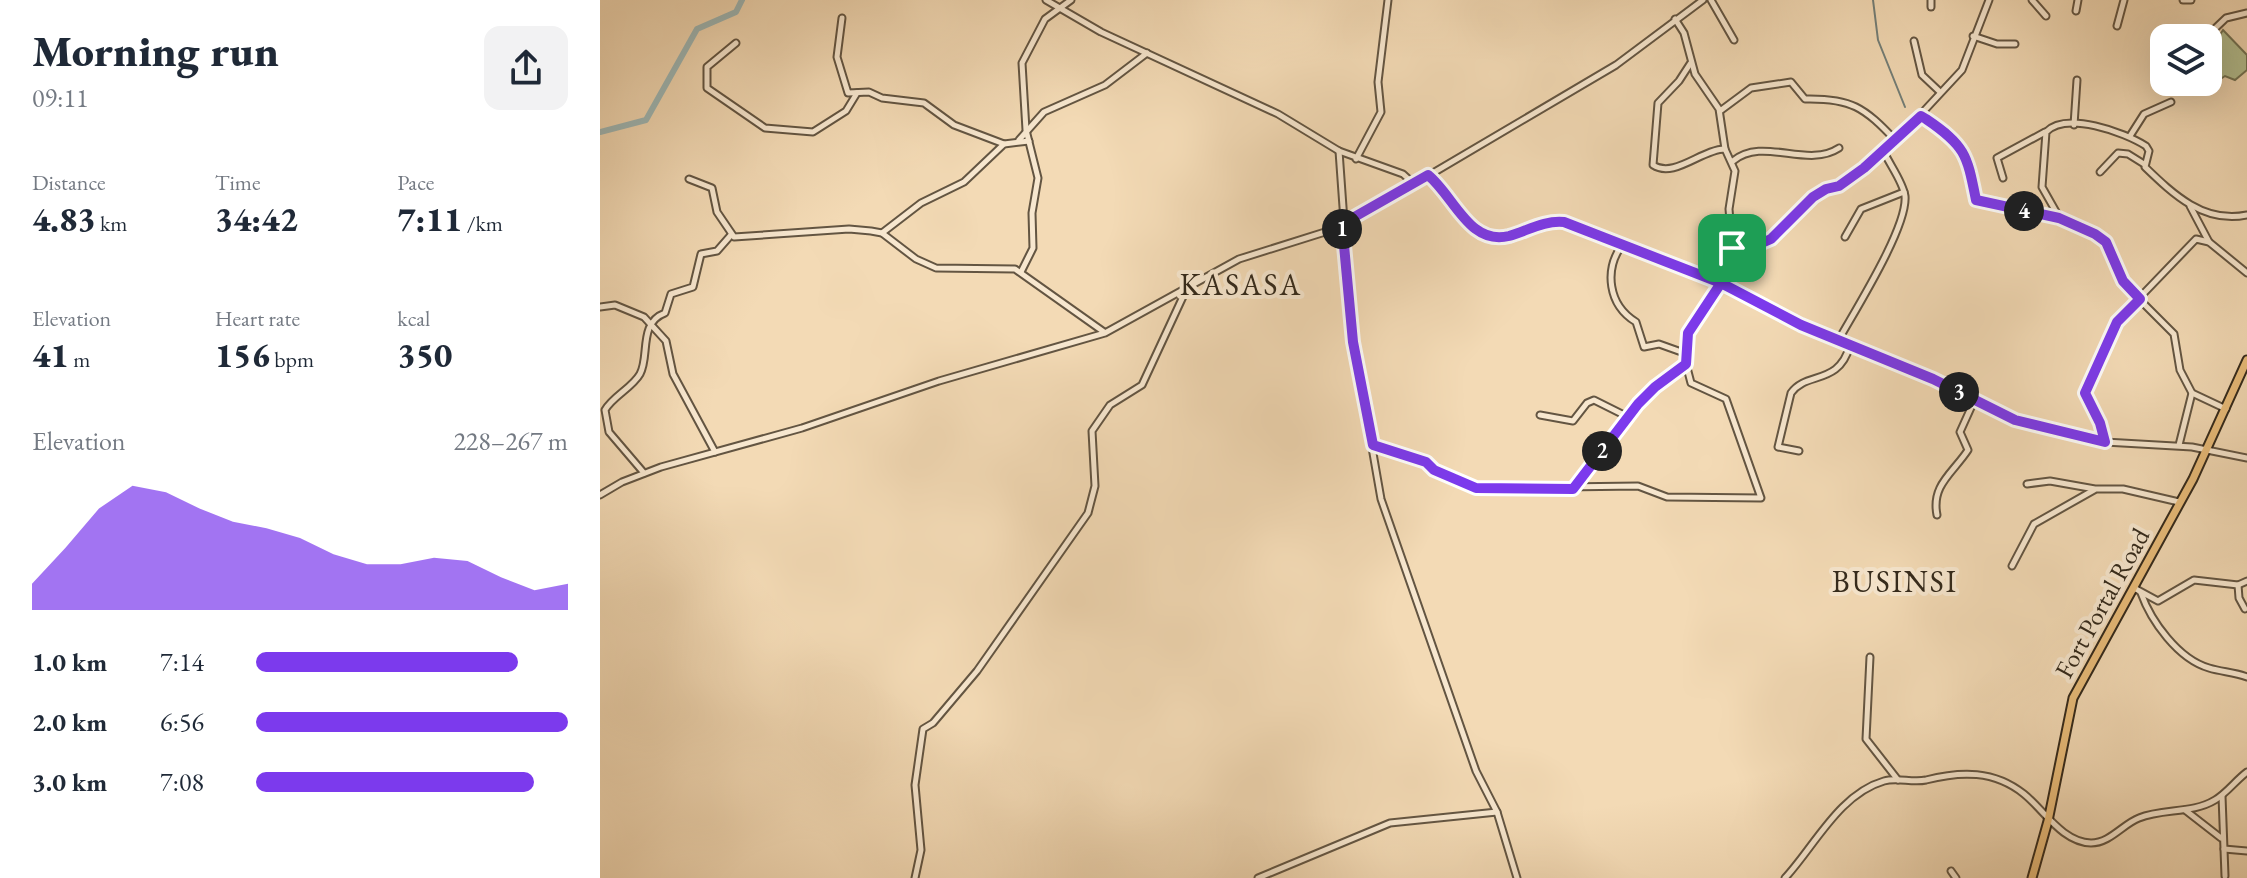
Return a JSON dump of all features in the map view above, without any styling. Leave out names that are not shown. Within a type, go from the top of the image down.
[{"type":"main road","name":"Fort Portal Road","points":[[2032,878],[2048,821],[2073,698],[2137,590],[2208,449],[2247,360]]},
{"type":"street","points":[[1046,0],[1147,53],[1267,109],[1339,151],[1397,172],[1414,184]]},
{"type":"street","points":[[1021,272],[1033,248],[1032,213],[1038,178],[1026,130],[1022,63],[1039,27],[1071,0]]},
{"type":"street","points":[[1356,159],[1381,112],[1378,82],[1388,0]]},
{"type":"street","points":[[600,495],[644,473],[834,418],[1026,353],[1105,333],[1239,259],[1342,224],[1414,184],[1616,65],[1703,0]]},
{"type":"street","points":[[1711,0],[1734,40]]},
{"type":"street","points":[[1732,248],[1767,242],[1817,194],[1839,186],[1896,141],[1964,67],[1973,36],[1989,0]]},
{"type":"street","points":[[2032,0],[2046,16]]},
{"type":"street","points":[[2076,11],[2078,0]]},
{"type":"street","points":[[2117,26],[2124,0]]},
{"type":"street","points":[[2183,0],[2191,0]]},
{"type":"street","points":[[2220,24],[2226,18],[2247,13]]},
{"type":"street","points":[[842,18],[839,64],[846,91],[924,103],[954,125],[1004,144]]},
{"type":"street","points":[[1373,445],[1426,462],[1434,470],[1476,488],[1638,486],[1670,497],[1761,498],[1726,399],[1691,383],[1686,364],[1688,333],[1726,277],[1732,248],[1733,161],[1725,149],[1720,111],[1690,63],[1684,33],[1675,19]]},
{"type":"street","points":[[1973,36],[1997,44],[2015,44]]},
{"type":"street","points":[[1914,41],[1922,75],[1939,91]]},
{"type":"street","points":[[736,43],[707,67],[707,88],[765,128],[816,132],[846,111],[857,93]]},
{"type":"street","points":[[1019,140],[1044,112],[1105,85],[1147,53]]},
{"type":"street","points":[[1690,63],[1679,81],[1658,103],[1653,165],[1669,169],[1713,150],[1725,149]]},
{"type":"street","points":[[2074,125],[2077,80]]},
{"type":"street","points":[[1720,111],[1751,88],[1791,82],[1805,99],[1831,99],[1859,105],[1896,141]]},
{"type":"street","points":[[2130,136],[2144,114],[2171,102]]},
{"type":"street","points":[[1921,116],[1956,141],[1972,168],[1976,200],[2059,218],[2106,242],[2123,281],[2174,334],[2180,370],[2192,393],[2226,409]]},
{"type":"street","points":[[2003,178],[1997,158],[2046,131],[2074,125],[2107,127],[2130,136],[2148,149],[2144,164]]},
{"type":"street","points":[[2046,131],[2042,187],[2059,218]]},
{"type":"street","points":[[882,233],[921,203],[964,182],[1004,144],[1029,141]]},
{"type":"street","points":[[1733,161],[1754,151],[1825,154],[1839,148]]},
{"type":"street","points":[[1339,151],[1353,342],[1378,485],[1389,526],[1476,771],[1497,812],[1517,878]]},
{"type":"street","points":[[1838,341],[1890,248],[1905,204],[1904,192],[1884,152]]},
{"type":"street","points":[[2100,172],[2118,153],[2128,154],[2144,164],[2168,192],[2187,203],[2229,218],[2247,215]]},
{"type":"street","points":[[1428,175],[1484,235],[1505,237],[1558,221],[1721,283],[1838,341],[1933,379],[2028,425],[2105,442],[2179,445],[2247,458]]},
{"type":"street","points":[[689,179],[712,188],[717,212],[731,235]]},
{"type":"street","points":[[1845,237],[1861,209],[1904,192]]},
{"type":"street","points":[[2187,203],[2198,215],[2209,242]]},
{"type":"street","points":[[731,235],[754,237],[849,229],[882,233],[916,259],[936,268],[1010,267],[1105,333]]},
{"type":"street","points":[[644,473],[611,435],[605,413],[611,402],[640,375],[652,325],[656,317],[665,313],[672,292],[693,287],[701,254],[717,251],[731,235]]},
{"type":"street","points":[[2105,442],[2100,423],[2085,393],[2117,322],[2191,242],[2201,238],[2247,273]]},
{"type":"street","points":[[1622,245],[1610,264],[1615,301],[1624,315],[1636,322],[1644,347],[1662,345],[1687,354]]},
{"type":"street","points":[[915,878],[921,850],[915,785],[923,729],[933,723],[977,671],[1088,513],[1095,486],[1092,431],[1110,405],[1142,385],[1188,287]]},
{"type":"street","points":[[600,307],[615,305],[644,317],[669,346],[673,374],[715,452]]},
{"type":"street","points":[[1799,451],[1780,448],[1778,444],[1791,393],[1796,386],[1833,371],[1844,361],[1850,345]]},
{"type":"street","points":[[1573,489],[1655,387],[1686,364]]},
{"type":"street","points":[[2179,445],[2192,393]]},
{"type":"street","points":[[1540,415],[1573,421],[1587,403],[1594,400],[1628,417]]},
{"type":"street","points":[[1937,515],[1935,498],[1942,481],[1968,450],[1960,432],[1974,401]]},
{"type":"street","points":[[2027,484],[2050,481],[2095,489],[2143,492],[2179,502]]},
{"type":"street","points":[[2012,566],[2034,524],[2095,489]]},
{"type":"street","points":[[2137,590],[2158,601],[2194,580],[2238,585],[2247,581]]},
{"type":"street","points":[[2238,585],[2239,598],[2245,609]]},
{"type":"street","points":[[2137,590],[2146,608],[2180,650],[2209,668],[2247,677]]},
{"type":"street","points":[[1870,657],[1866,739],[1890,765],[1898,780]]},
{"type":"street","points":[[1885,780],[1890,765]]},
{"type":"street","points":[[1785,878],[1807,848],[1848,804],[1885,780],[1921,781],[1951,774],[1994,777],[2016,787],[2037,804],[2048,821],[2078,840],[2096,843],[2136,819],[2201,806],[2222,796],[2247,772]]},
{"type":"street","points":[[2222,796],[2225,876]]},
{"type":"street","points":[[2183,810],[2203,821],[2222,838]]},
{"type":"street","points":[[1258,878],[1390,823],[1497,812]]},
{"type":"street","points":[[2224,849],[2247,851]]},
{"type":"street","points":[[1951,871],[1956,878]]},
{"type":"green space","points":[[2222,32],[2247,55],[2247,70],[2235,80],[2225,76],[2222,78]]},
{"type":"waterway","points":[[600,132],[646,120],[697,29],[736,12],[742,0]]},
{"type":"waterway","points":[[1873,0],[1878,40],[1905,107]]},
{"type":"district","name":"KASASA","points":[[1241,285]]},
{"type":"district","name":"BUSINSI","points":[[1895,582]]},
{"type":"route","points":[[1732,248],[1726,277],[1721,283],[1564,222],[1551,222],[1505,237],[1484,235],[1471,225],[1428,175],[1342,224],[1353,342],[1365,391],[1373,445],[1426,462],[1434,470],[1476,488],[1573,489],[1638,404],[1655,387],[1683,369],[1688,333],[1705,312],[1721,283],[1801,325],[1933,379],[2015,420],[2040,429],[2105,442],[2100,423],[2085,393],[2117,322],[2140,299],[2123,281],[2106,242],[2095,234],[2059,218],[1980,199],[1977,201],[1972,168],[1956,141],[1921,116],[1874,161],[1839,186],[1817,194],[1767,242],[1732,248]]}]
